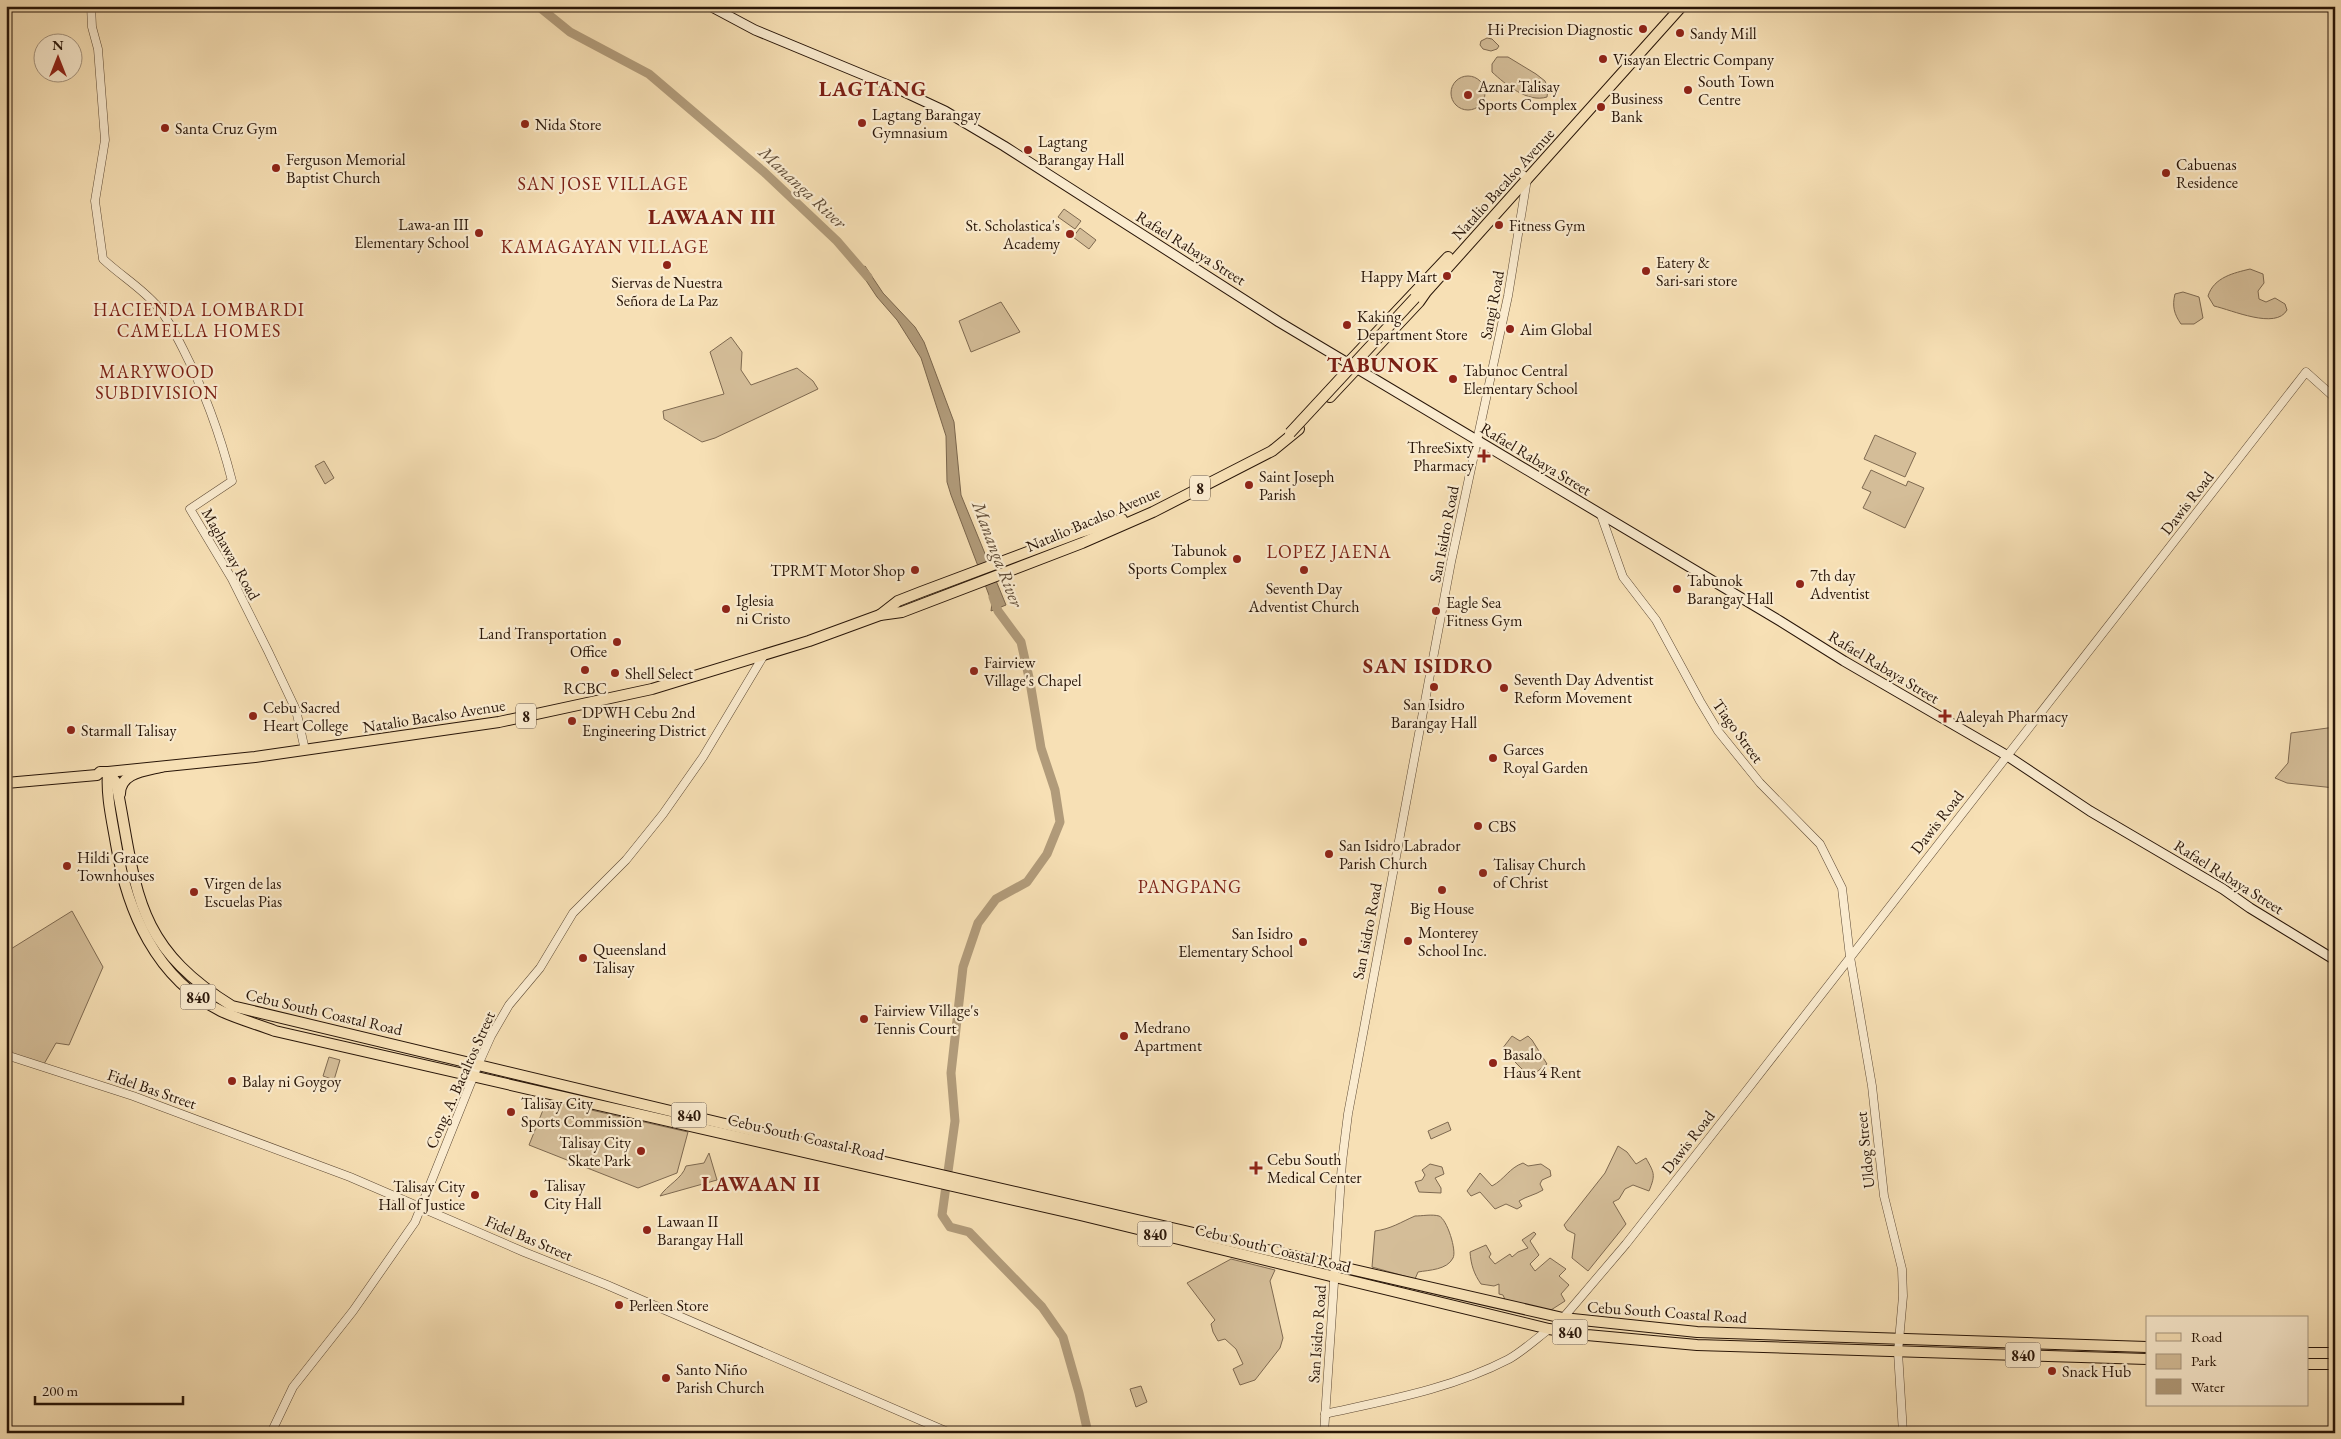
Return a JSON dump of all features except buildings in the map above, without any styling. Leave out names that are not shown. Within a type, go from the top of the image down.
[{"type":"main road","name":"Rafael Rabaya Street","points":[[710,6],[755,30],[900,90],[945,111],[1004,146],[1192,268],[1901,695],[2006,755],[2094,813],[2216,885],[2335,960]]},
{"type":"main road","name":"Natalio Bacalso Avenue","points":[[1525,177],[1676,6]]},
{"type":"main road","name":"Natalio Bacalso Avenue","points":[[6,778],[93,770],[104,772],[305,750],[499,722],[652,689],[880,615],[902,612],[1150,507],[1282,441],[1416,298],[1682,6]]},
{"type":"main road","name":"Natalio Bacalso Avenue","points":[[1282,441],[1353,365],[1419,302],[1423,289]]},
{"type":"main road","name":"Natalio Bacalso Avenue","points":[[880,615],[898,601],[921,592],[1080,538]]},
{"type":"main road","points":[[119,800],[120,785],[124,779],[161,766]]},
{"type":"main road","name":"Natalio Bacalso Avenue","points":[[6,783],[97,775],[104,772]]},
{"type":"main road","name":"Cebu South Coastal Road","points":[[104,772],[116,782],[138,896],[149,924],[162,944],[184,971],[204,989],[232,1006],[479,1065],[849,1158]]},
{"type":"main road","name":"Cebu South Coastal Road","points":[[104,772],[122,874],[129,901],[140,928],[156,955],[175,977],[199,997],[221,1011],[275,1031],[1563,1318],[1697,1332],[2146,1347]]},
{"type":"main road","points":[[76,777],[95,781],[108,794]]},
{"type":"main road","name":"Cebu South Coastal Road","points":[[1081,1211],[1334,1278],[1549,1329],[1587,1336],[1697,1345],[2146,1359]]},
{"type":"main road","points":[[2308,1353],[2335,1353]]},
{"type":"main road","points":[[2308,1364],[2335,1364]]},
{"type":"street","name":"Maghaway Road","points":[[91,6],[92,27],[98,49],[105,140],[95,201],[104,259],[144,292],[159,308],[199,382],[221,437],[232,481],[190,509],[232,579],[268,651],[296,710],[305,750]]},
{"type":"street","name":"Sangi Road","points":[[1477,440],[1508,296],[1525,177]]},
{"type":"street","name":"Dawis Road","points":[[1563,1318],[1626,1244],[2306,372],[2335,398]]},
{"type":"street","name":"San Isidro Road","points":[[1324,1433],[1343,1146],[1355,1070],[1451,562],[1477,440]]},
{"type":"street","name":"Tiago Street","points":[[1601,515],[1623,577],[1656,620],[1718,731],[1760,784],[1820,844],[1828,858],[1842,888],[1850,956]]},
{"type":"street","name":"Cong. A. Bacaltos Street","points":[[271,1433],[293,1387],[353,1311],[415,1222],[491,1036],[509,1005],[540,968],[574,913],[626,860],[663,814],[704,757],[764,654]]},
{"type":"street","name":"Uldog Street","points":[[1850,956],[1872,1086],[1884,1196],[1902,1269],[1903,1296],[1898,1352]]},
{"type":"street","name":"Fidel Bas Street","points":[[6,1055],[133,1096],[224,1129],[422,1207],[950,1433]]},
{"type":"street","points":[[1325,1414],[1433,1390],[1467,1378],[1511,1358],[1549,1329]]},
{"type":"street","points":[[1898,1352],[1903,1433]]},
{"type":"green space","points":[[1487,38],[1492,39],[1499,46],[1497,49],[1491,51],[1483,49],[1480,45],[1481,41]]},
{"type":"green space","points":[[1497,57],[1508,57],[1545,81],[1548,89],[1547,97],[1540,98],[1525,95],[1504,82],[1492,72],[1492,64]]},
{"type":"green space","name":"Aznar Talisay Sports Complex","points":[[1468,76],[1480,81],[1485,93],[1480,105],[1468,110],[1456,105],[1451,93],[1456,81]]},
{"type":"green space","points":[[1064,209],[1081,221],[1075,229],[1058,217]]},
{"type":"green space","points":[[1080,228],[1096,240],[1089,249],[1073,237]]},
{"type":"green space","points":[[2250,269],[2263,274],[2264,283],[2258,291],[2259,299],[2266,302],[2275,298],[2285,304],[2287,310],[2281,316],[2264,319],[2214,306],[2208,296],[2215,284],[2225,277]]},
{"type":"green space","points":[[2183,292],[2199,297],[2203,318],[2194,324],[2181,324],[2175,313],[2175,294]]},
{"type":"green space","points":[[1001,302],[1020,332],[971,352],[959,321]]},
{"type":"green space","points":[[731,337],[742,352],[741,370],[751,385],[797,368],[813,381],[818,389],[715,438],[702,442],[664,419],[663,411],[724,394],[710,352]]},
{"type":"green space","points":[[1875,435],[1916,453],[1905,477],[1864,459]]},
{"type":"green space","points":[[324,461],[334,478],[325,484],[315,466]]},
{"type":"green space","points":[[1871,470],[1906,486],[1908,481],[1924,488],[1905,528],[1863,508],[1871,492],[1862,488]]},
{"type":"green space","points":[[2335,727],[2335,788],[2287,783],[2275,778],[2288,763],[2291,733]]},
{"type":"green space","points":[[72,911],[103,967],[69,1045],[56,1043],[44,1064],[13,1054],[6,1033],[6,952]]},
{"type":"green space","points":[[1512,1036],[1520,1041],[1528,1036],[1547,1064],[1530,1077],[1502,1049]]},
{"type":"green space","points":[[329,1057],[340,1060],[334,1080],[323,1076]]},
{"type":"green space","points":[[547,1100],[688,1132],[677,1173],[638,1188],[529,1145]]},
{"type":"green space","points":[[1448,1122],[1451,1130],[1431,1139],[1428,1131]]},
{"type":"green space","points":[[1618,1146],[1627,1152],[1636,1164],[1646,1158],[1652,1171],[1653,1181],[1649,1191],[1633,1185],[1625,1189],[1619,1199],[1613,1202],[1626,1224],[1588,1271],[1572,1258],[1575,1234],[1567,1230],[1564,1225],[1605,1173]]},
{"type":"green space","points":[[709,1153],[717,1180],[660,1196],[681,1175],[686,1166],[704,1163]]},
{"type":"green space","points":[[1523,1163],[1528,1166],[1541,1164],[1550,1170],[1551,1176],[1542,1180],[1540,1184],[1543,1190],[1519,1201],[1522,1206],[1517,1209],[1506,1204],[1495,1209],[1480,1192],[1471,1196],[1467,1191],[1480,1173],[1492,1186]]},
{"type":"green space","points":[[1430,1164],[1442,1167],[1444,1174],[1435,1178],[1441,1188],[1441,1193],[1419,1192],[1415,1182],[1422,1180],[1425,1175],[1422,1170]]},
{"type":"green space","points":[[1433,1215],[1442,1218],[1448,1229],[1454,1249],[1453,1258],[1450,1262],[1437,1269],[1418,1272],[1415,1279],[1372,1267],[1375,1231],[1391,1227],[1415,1216]]},
{"type":"green space","points":[[1534,1232],[1536,1234],[1530,1241],[1539,1255],[1530,1264],[1535,1271],[1550,1258],[1566,1269],[1559,1276],[1569,1285],[1561,1294],[1565,1301],[1551,1310],[1506,1302],[1503,1295],[1499,1294],[1499,1284],[1494,1286],[1481,1284],[1471,1261],[1470,1252],[1486,1245],[1491,1254],[1489,1257],[1495,1264],[1510,1254],[1512,1257],[1528,1248],[1522,1240]]},
{"type":"green space","points":[[1231,1259],[1275,1270],[1270,1281],[1283,1338],[1280,1348],[1255,1380],[1240,1385],[1233,1369],[1243,1364],[1236,1349],[1225,1339],[1218,1341],[1211,1324],[1215,1320],[1187,1283]]},
{"type":"green space","points":[[1141,1386],[1147,1402],[1136,1407],[1130,1389]]},
{"type":"water","points":[[865,266],[883,293],[915,327],[924,342],[954,422],[961,495],[1006,605],[991,611],[992,603],[947,482],[946,436],[921,358],[897,320],[877,297],[859,270]]},
{"type":"waterway","name":"Mananga River","points":[[538,6],[570,32],[649,74],[764,172],[837,241],[868,277]]},
{"type":"waterway","name":"Mananga River","points":[[993,597],[998,611],[1021,642],[1041,748],[1055,790],[1060,822],[1047,854],[1027,882],[996,899],[978,923],[963,967],[951,1073],[955,1121],[942,1215],[950,1227],[969,1232],[1042,1307],[1063,1337],[1088,1433]]},
{"type":"place","name":"Hi Precision Diagnostic","points":[[1643,29]]},
{"type":"place","name":"Sandy Mill","points":[[1680,33]]},
{"type":"place","name":"Visayan Electric Company","points":[[1603,59]]},
{"type":"place","name":"South Town Centre","points":[[1688,90]]},
{"type":"place","name":"Aznar Talisay Sports Complex","points":[[1468,95]]},
{"type":"place","name":"Business Bank","points":[[1601,107]]},
{"type":"place","name":"Lagtang Barangay Gymnasium","points":[[862,123]]},
{"type":"place","name":"Nida Store","points":[[525,124]]},
{"type":"place","name":"Santa Cruz Gym","points":[[165,128]]},
{"type":"place","name":"Lagtang Barangay Hall","points":[[1028,150]]},
{"type":"place","name":"Ferguson Memorial Baptist Church","points":[[276,168]]},
{"type":"place","name":"Cabuenas Residence","points":[[2166,173]]},
{"type":"place","name":"Fitness Gym","points":[[1499,225]]},
{"type":"place","name":"Lawa-an Ⅲ Elementary School","points":[[479,233]]},
{"type":"place","name":"St. Scholastica's Academy","points":[[1070,234]]},
{"type":"place","name":"Siervas de Nuestra Señora de La Paz","points":[[667,265]]},
{"type":"place","name":"Eatery & Sari-sari store","points":[[1646,271]]},
{"type":"place","name":"Happy Mart","points":[[1447,276]]},
{"type":"place","name":"Kaking Department Store","points":[[1347,325]]},
{"type":"place","name":"Aim Global","points":[[1510,329]]},
{"type":"place","name":"Tabunoc Central Elementary School","points":[[1453,379]]},
{"type":"place","name":"ThreeSixty Pharmacy","points":[[1484,456]]},
{"type":"place","name":"Saint Joseph Parish","points":[[1249,485]]},
{"type":"place","name":"Tabunok Sports Complex","points":[[1237,559]]},
{"type":"place","name":"TPRMT Motor Shop","points":[[915,570]]},
{"type":"place","name":"Seventh Day Adventist Church","points":[[1304,570]]},
{"type":"place","name":"7th day Adventist","points":[[1800,584]]},
{"type":"place","name":"Tabunok Barangay Hall","points":[[1677,589]]},
{"type":"place","name":"Iglesia ni Cristo","points":[[726,609]]},
{"type":"place","name":"Eagle Sea Fitness Gym","points":[[1436,611]]},
{"type":"place","name":"Land Transportation Office","points":[[617,642]]},
{"type":"place","name":"RCBC","points":[[585,670]]},
{"type":"place","name":"Fairview Village's Chapel","points":[[974,671]]},
{"type":"place","name":"Shell Select","points":[[615,673]]},
{"type":"place","name":"San Isidro Barangay Hall","points":[[1434,687]]},
{"type":"place","name":"Seventh Day Adventist Reform Movement","points":[[1504,688]]},
{"type":"place","name":"Cebu Sacred Heart College","points":[[253,716]]},
{"type":"place","name":"Aaleyah Pharmacy","points":[[1945,716]]},
{"type":"place","name":"DPWH Cebu 2nd Engineering District","points":[[572,721]]},
{"type":"place","name":"Starmall Talisay","points":[[71,730]]},
{"type":"place","name":"Garces Royal Garden","points":[[1493,758]]},
{"type":"place","name":"CBS","points":[[1478,826]]},
{"type":"place","name":"San Isidro Labrador Parish Church","points":[[1329,854]]},
{"type":"place","name":"Hildi Grace Townhouses","points":[[67,866]]},
{"type":"place","name":"Talisay Church of Christ","points":[[1483,873]]},
{"type":"place","name":"Big House","points":[[1442,890]]},
{"type":"place","name":"Virgen de las Escuelas Pias","points":[[194,892]]},
{"type":"place","name":"Monterey School Inc.","points":[[1408,941]]},
{"type":"place","name":"San Isidro Elementary School","points":[[1303,942]]},
{"type":"place","name":"Queensland Talisay","points":[[583,958]]},
{"type":"place","name":"Fairview Village's Tennis Court","points":[[864,1019]]},
{"type":"place","name":"Medrano Apartment","points":[[1124,1036]]},
{"type":"place","name":"Basalo Haus 4 Rent","points":[[1493,1063]]},
{"type":"place","name":"Balay ni Goygoy","points":[[232,1081]]},
{"type":"place","name":"Talisay City Sports Commission","points":[[511,1112]]},
{"type":"place","name":"Talisay City Skate Park","points":[[641,1151]]},
{"type":"place","name":"Cebu South Medical Center","points":[[1256,1168]]},
{"type":"place","name":"Talisay City Hall","points":[[534,1194]]},
{"type":"place","name":"Talisay City Hall of Justice","points":[[475,1195]]},
{"type":"place","name":"Lawaan II Barangay Hall","points":[[647,1230]]},
{"type":"place","name":"Perleen Store","points":[[619,1305]]},
{"type":"place","name":"Snack Hub","points":[[2052,1371]]},
{"type":"place","name":"Santo Niño Parish Church","points":[[666,1378]]},
{"type":"district","name":"LAGTANG","points":[[873,88]]},
{"type":"district","name":"SAN JOSE VILLAGE","points":[[603,183]]},
{"type":"district","name":"LAWAAN III","points":[[712,216]]},
{"type":"district","name":"KAMAGAYAN VILLAGE","points":[[605,246]]},
{"type":"district","name":"HACIENDA LOMBARDI CAMELLA HOMES","points":[[199,319]]},
{"type":"district","name":"TABUNOK","points":[[1383,364]]},
{"type":"district","name":"MARYWOOD SUBDIVISION","points":[[157,381]]},
{"type":"district","name":"LOPEZ JAENA","points":[[1329,551]]},
{"type":"district","name":"SAN ISIDRO","points":[[1428,665]]},
{"type":"district","name":"PANGPANG","points":[[1190,886]]},
{"type":"district","name":"LAWAAN II","points":[[761,1183]]}]
